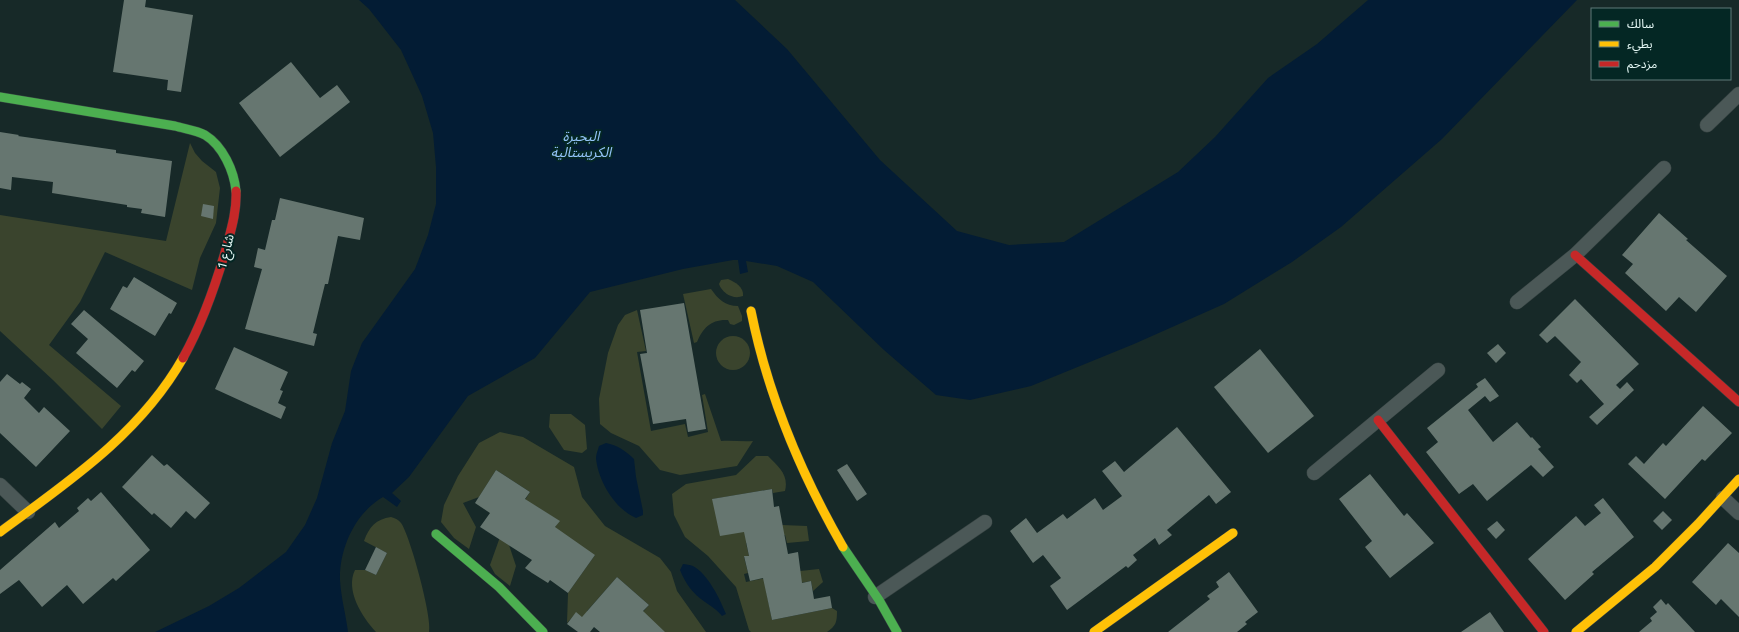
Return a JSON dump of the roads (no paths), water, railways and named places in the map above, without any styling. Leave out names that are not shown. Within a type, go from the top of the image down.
[{"type":"street","points":[[1707,125],[1739,94]]},
{"type":"street","name":"شارع 1","points":[[0,98],[175,126],[203,134],[211,140],[229,164],[234,179],[235,194],[232,225],[215,287],[197,329],[163,388],[150,406],[103,453],[67,483],[0,532]]},
{"type":"street","points":[[1518,302],[1575,255],[1664,168]]},
{"type":"street","points":[[1575,255],[1739,402]]},
{"type":"street","points":[[751,311],[758,351],[784,429],[814,494],[844,549],[897,632]]},
{"type":"street","points":[[1314,473],[1438,370]]},
{"type":"street","points":[[1378,420],[1544,632]]},
{"type":"street","points":[[1576,632],[1647,574],[1723,498],[1739,479]]},
{"type":"street","points":[[0,484],[28,512]]},
{"type":"street","points":[[1723,498],[1739,513]]},
{"type":"street","points":[[875,597],[985,522]]},
{"type":"street","points":[[1094,632],[1233,533]]},
{"type":"street","points":[[436,534],[499,587],[543,632]]},
{"type":"water","name":"البحيرة الكريستالية","points":[[359,0],[735,0],[787,49],[880,160],[957,231],[1009,245],[1064,242],[1178,172],[1215,137],[1268,78],[1317,44],[1368,0],[1577,0],[1442,139],[1341,227],[1292,262],[1224,304],[1134,344],[1031,386],[970,400],[936,395],[884,350],[813,282],[777,266],[746,261],[748,272],[740,274],[738,260],[733,260],[683,269],[590,292],[535,358],[468,396],[409,477],[392,493],[401,501],[397,507],[383,497],[364,512],[346,544],[340,568],[340,580],[348,632],[155,632],[209,606],[239,588],[286,552],[305,525],[317,498],[332,443],[345,411],[351,371],[362,343],[415,269],[428,235],[436,204],[436,167],[433,133],[422,96],[401,50],[369,9]]},
{"type":"water","points":[[606,443],[614,445],[628,453],[634,459],[643,515],[636,518],[628,514],[615,501],[604,485],[597,467],[596,458],[599,446]]},
{"type":"water","points":[[683,564],[693,566],[704,575],[717,594],[726,614],[722,616],[693,592],[680,570]]}]
